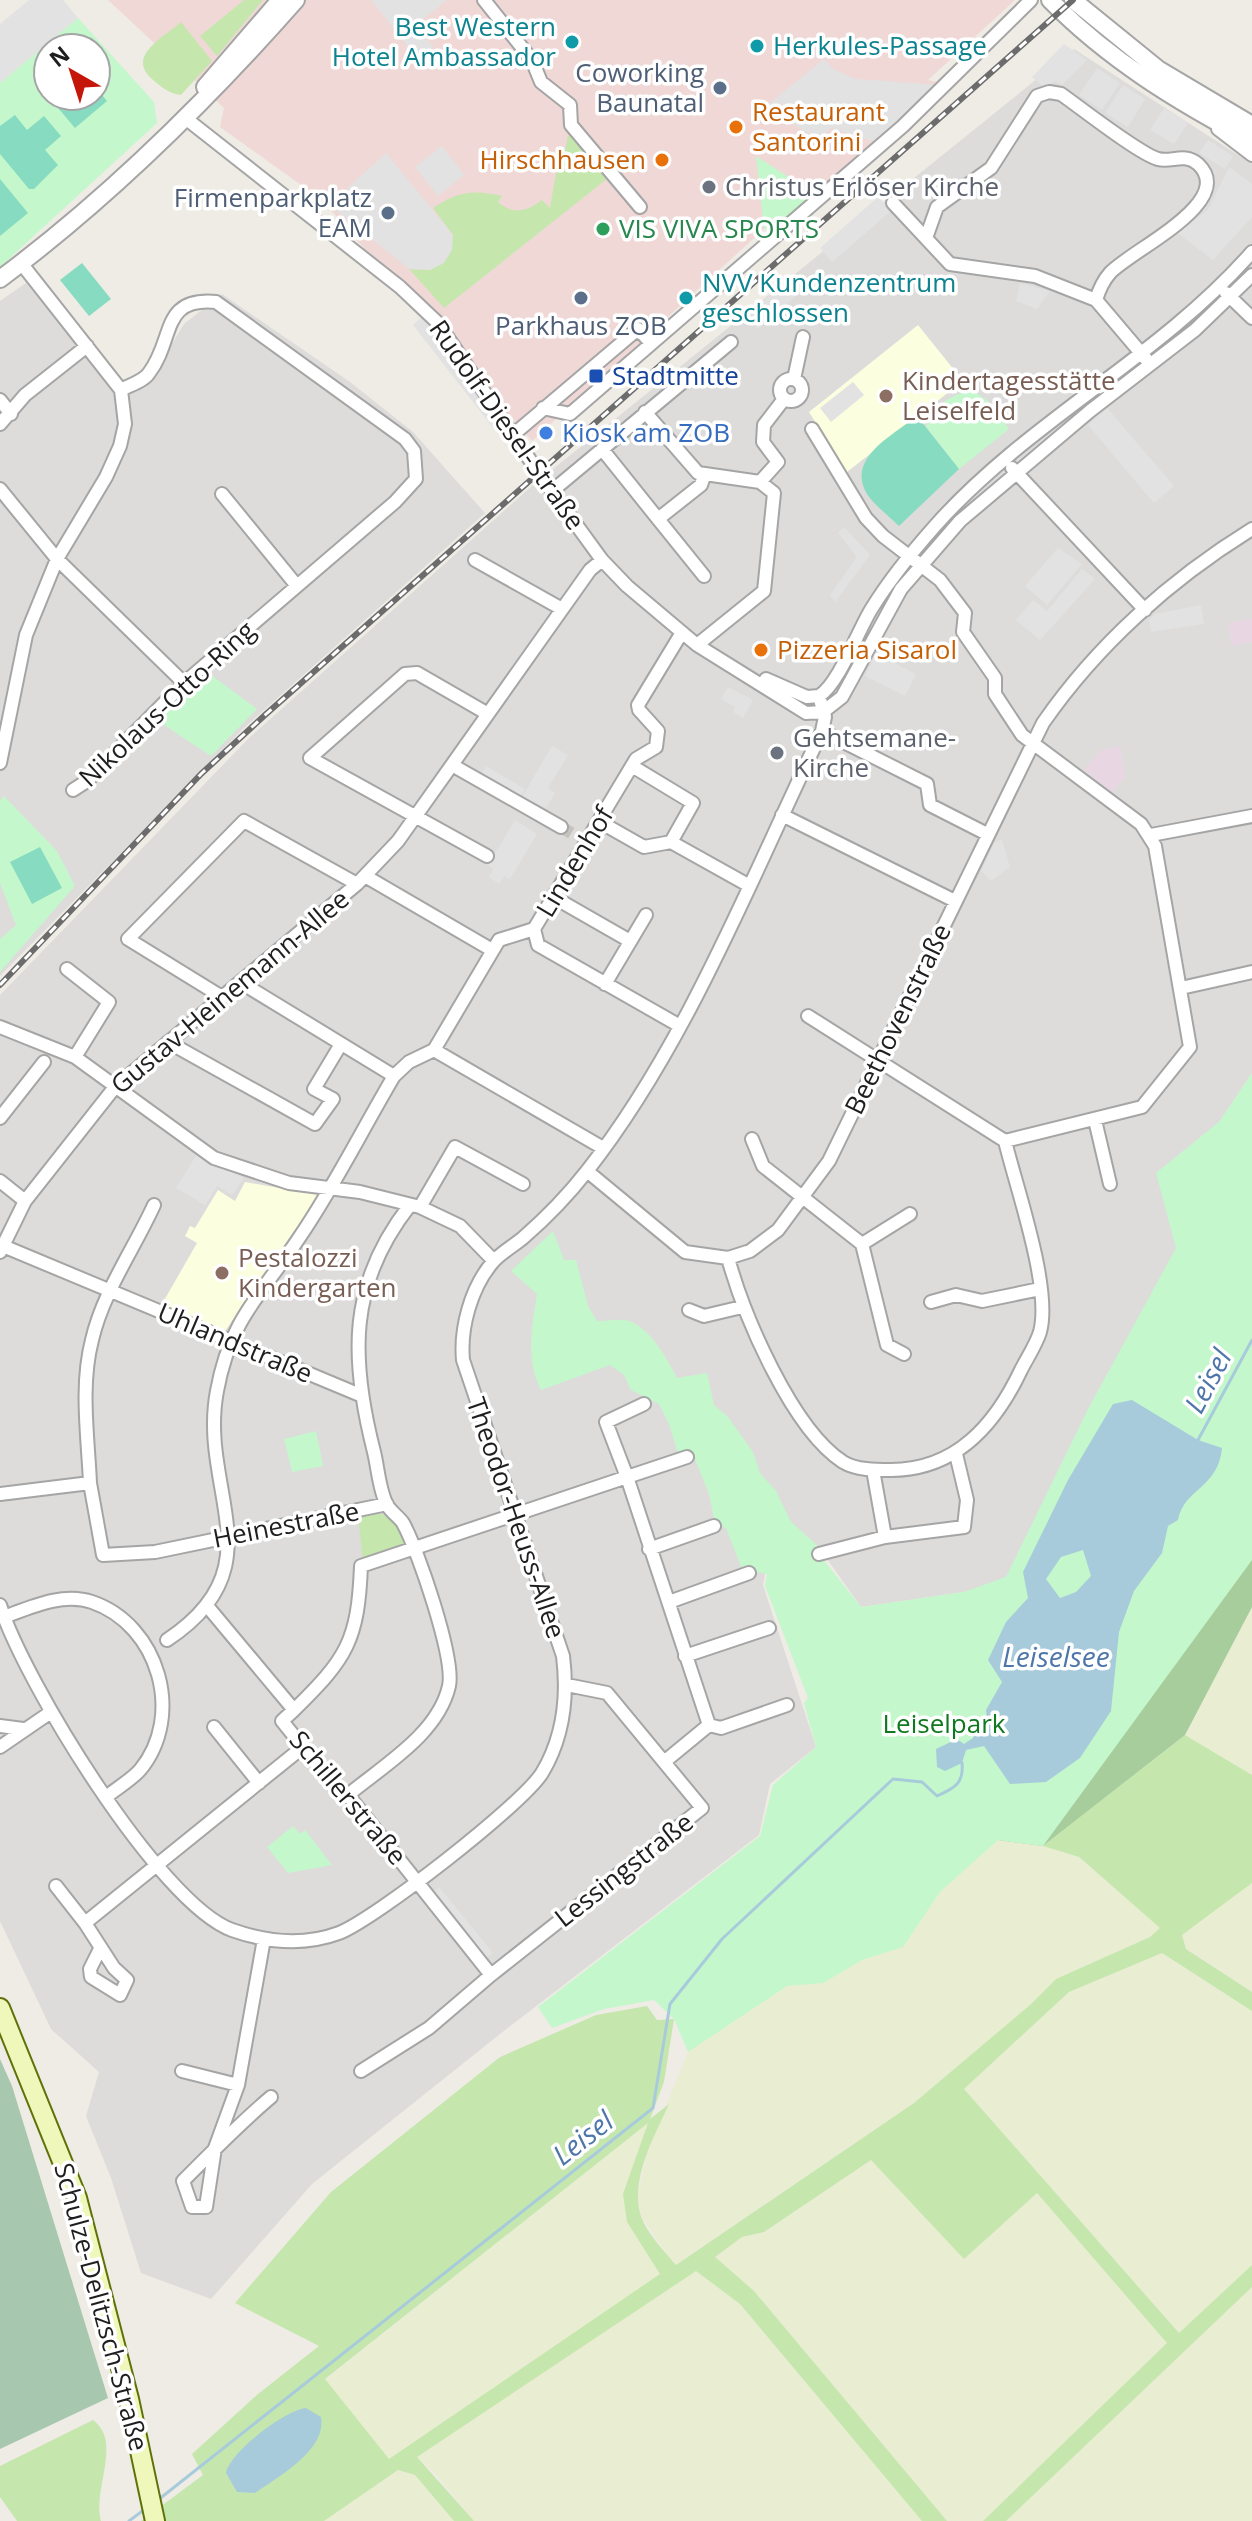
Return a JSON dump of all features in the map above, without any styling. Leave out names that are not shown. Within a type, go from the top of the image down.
[{"type":"main road","name":"Schulze-Delitzsch-Straße","points":[[0,2008],[77,2198],[129,2399],[154,2520]]},
{"type":"street","points":[[184,117],[192,100],[280,0]]},
{"type":"street","points":[[0,279],[78,218],[210,96],[296,0]]},
{"type":"street","points":[[484,0],[532,60],[541,82],[570,105],[571,125],[640,207]]},
{"type":"street","points":[[543,408],[570,414],[903,126],[1031,0]]},
{"type":"street","points":[[1050,0],[1127,67],[1204,116],[1252,141]]},
{"type":"street","points":[[1073,0],[1158,69],[1252,125]]},
{"type":"street","points":[[926,238],[937,207],[991,168],[1037,96],[1049,92],[1061,94],[1159,160],[1185,157],[1195,161],[1204,171],[1208,184],[1200,205],[1110,273],[1096,300]]},
{"type":"street","points":[[1204,116],[1252,155]]},
{"type":"street","name":"Rudolf-Diesel-Straße","points":[[184,117],[400,287],[438,323],[602,560],[681,634],[751,676],[800,711],[823,712]]},
{"type":"street","points":[[893,203],[950,264],[1035,276],[1096,300],[1151,365]]},
{"type":"street","points":[[819,696],[830,686],[873,607],[915,560],[952,508],[1005,459],[1142,353],[1219,286],[1252,252]]},
{"type":"street","points":[[0,763],[6,705],[26,635],[57,559],[120,446],[125,424],[121,390],[21,263]]},
{"type":"street","points":[[823,712],[842,697],[915,560],[1015,472],[1151,365],[1252,275]]},
{"type":"street","points":[[1219,286],[1252,318]]},
{"type":"street","name":"Nikolaus-Otto-Ring","points":[[73,790],[87,781],[184,683],[395,502],[416,479],[414,451],[405,439],[216,302],[193,300],[181,307],[148,375],[121,390]]},
{"type":"street","points":[[514,434],[638,329],[650,342]]},
{"type":"street","points":[[757,482],[778,462],[763,442],[764,425],[784,399],[781,384],[794,379],[803,337]]},
{"type":"street","points":[[552,491],[731,342]]},
{"type":"street","points":[[0,424],[25,395],[87,346]]},
{"type":"street","points":[[0,400],[11,414]]},
{"type":"street","points":[[645,412],[692,468],[704,476],[757,482],[774,493],[764,591],[697,645]]},
{"type":"street","points":[[812,429],[835,463],[856,505],[883,536],[940,580],[965,613],[963,632],[995,678],[995,694],[1022,735],[1151,835],[1190,1047],[1142,1107],[1005,1141]]},
{"type":"street","points":[[602,449],[704,576]]},
{"type":"street","points":[[1005,459],[1145,610]]},
{"type":"street","points":[[658,519],[701,485],[704,476]]},
{"type":"street","points":[[0,489],[57,559],[184,683]]},
{"type":"street","points":[[222,494],[297,586]]},
{"type":"street","name":"Beethovenstraße","points":[[728,1258],[750,1251],[778,1230],[803,1201],[829,1161],[1032,743],[1077,675],[1145,610],[1249,536]]},
{"type":"street","points":[[475,560],[562,609]]},
{"type":"street","name":"Gustav-Heinemann-Allee","points":[[1,1249],[25,1201],[115,1087],[361,880],[417,817],[590,570],[602,560]]},
{"type":"street","name":"Lindenhof","points":[[492,950],[499,940],[534,929],[555,898],[582,840],[600,822],[632,766],[658,742],[658,731],[637,708],[681,634]]},
{"type":"street","points":[[487,856],[310,758],[405,674],[417,673],[488,714]]},
{"type":"street","name":"Rudolf-Diesel-Straße","points":[[751,676],[762,677],[807,697],[819,696]]},
{"type":"street","name":"Theodor-Heuss-Allee","points":[[51,1712],[106,1797],[184,1898],[206,1916],[230,1929],[264,1939],[302,1941],[339,1933],[380,1910],[512,1804],[541,1774],[556,1740],[567,1685],[559,1644],[463,1360],[461,1340],[468,1308],[493,1260],[535,1227],[587,1171],[645,1088],[680,1026],[822,731],[823,712],[819,696]]},
{"type":"street","points":[[822,731],[927,784],[930,805],[987,834]]},
{"type":"street","points":[[452,765],[561,827]]},
{"type":"street","points":[[632,766],[693,803],[671,842]]},
{"type":"street","points":[[782,815],[955,901]]},
{"type":"street","points":[[1151,835],[1252,816]]},
{"type":"street","points":[[167,1640],[208,1607],[226,1571],[228,1536],[217,1447],[216,1395],[229,1340],[265,1281],[298,1240],[394,1076],[409,1062],[434,1050],[492,950],[244,821],[128,939],[222,997]]},
{"type":"street","points":[[600,822],[644,847],[671,842],[748,885]]},
{"type":"street","points":[[555,898],[630,941]]},
{"type":"street","points":[[605,984],[646,915]]},
{"type":"street","points":[[534,929],[538,945],[680,1026]]},
{"type":"street","points":[[67,969],[109,1002],[75,1057]]},
{"type":"street","points":[[1181,988],[1252,972]]},
{"type":"street","points":[[240,982],[394,1076]]},
{"type":"street","points":[[587,1171],[685,1252],[728,1258],[742,1307],[759,1346],[813,1433],[845,1463],[873,1470],[915,1470],[956,1454],[988,1427],[1011,1391],[1040,1330],[1040,1289],[1005,1141],[808,1016]]},
{"type":"street","points":[[0,1027],[75,1057],[214,1158],[289,1183],[328,1187],[415,1206],[460,1226],[493,1260]]},
{"type":"street","points":[[168,1042],[315,1124],[333,1099],[314,1089],[341,1044]]},
{"type":"street","points":[[434,1050],[603,1148]]},
{"type":"street","points":[[0,1118],[44,1062]]},
{"type":"street","points":[[1095,1120],[1110,1184]]},
{"type":"street","points":[[752,1139],[763,1166],[803,1201],[862,1244],[887,1345],[904,1354]]},
{"type":"street","points":[[387,1504],[360,1395],[362,1310],[370,1268],[388,1233],[415,1206],[455,1147],[523,1184]]},
{"type":"street","points":[[0,1181],[25,1201]]},
{"type":"street","points":[[111,1289],[154,1205]]},
{"type":"street","points":[[862,1244],[910,1214]]},
{"type":"street","name":"Uhlandstraße","points":[[1,1249],[111,1289],[360,1395]]},
{"type":"street","name":"Heinestraße","points":[[111,1289],[91,1341],[86,1401],[90,1483],[103,1555],[155,1552],[387,1504],[403,1523],[442,1631],[449,1687],[433,1723],[348,1795]]},
{"type":"street","points":[[931,1302],[956,1295],[982,1301],[1040,1289]]},
{"type":"street","points":[[689,1310],[704,1316],[742,1307]]},
{"type":"street","points":[[644,1404],[606,1422],[687,1648],[685,1656],[709,1725]]},
{"type":"street","points":[[819,1554],[885,1537],[964,1527],[967,1500],[956,1454]]},
{"type":"street","points":[[294,1710],[336,1669],[359,1616],[361,1566],[687,1457]]},
{"type":"street","points":[[873,1470],[885,1537]]},
{"type":"street","points":[[0,1494],[90,1483]]},
{"type":"street","points":[[649,1549],[714,1526]]},
{"type":"street","points":[[669,1602],[749,1573]]},
{"type":"street","points":[[0,1747],[51,1712],[2,1611],[52,1600],[92,1602],[121,1620],[149,1652],[164,1696],[157,1737],[140,1770],[106,1797]]},
{"type":"street","name":"Schillerstraße","points":[[208,1607],[294,1710],[282,1721],[336,1788],[348,1795],[417,1881]]},
{"type":"street","points":[[685,1656],[769,1628]]},
{"type":"street","name":"Lessingstraße","points":[[491,1975],[702,1808],[607,1693],[567,1685]]},
{"type":"street","points":[[709,1725],[721,1728],[787,1705]]},
{"type":"street","points":[[664,1762],[709,1725]]},
{"type":"street","points":[[0,1726],[23,1729]]},
{"type":"street","points":[[214,1727],[259,1783]]},
{"type":"street","points":[[85,1923],[303,1747]]},
{"type":"street","points":[[361,2071],[429,2028],[491,1975],[417,1881]]},
{"type":"street","points":[[56,1886],[85,1923],[100,1949]]},
{"type":"street","points":[[264,1939],[238,2085],[215,2148],[271,2097]]},
{"type":"street","points":[[182,2071],[238,2085]]},
{"type":"shaded area","points":[[29,0],[63,0],[78,18],[61,32],[32,32],[32,56],[0,83],[0,24]]},
{"type":"shaded area","points":[[108,0],[1015,0],[928,80],[946,84],[824,194],[811,186],[532,441],[322,200],[220,127],[224,108]]},
{"type":"shaded area","points":[[371,0],[447,0],[416,25],[433,47],[418,59]]},
{"type":"shaded area","points":[[1064,44],[1087,60],[1062,85],[1056,81],[1044,87],[1032,77]]},
{"type":"shaded area","points":[[1074,49],[1252,164],[1252,1073],[1220,1121],[1186,1241],[1011,1580],[964,1592],[861,1607],[827,1559],[812,1550],[766,1569],[763,1585],[816,1747],[770,1784],[759,1835],[500,2034],[312,2184],[211,2299],[141,2273],[111,2178],[86,2116],[99,2072],[51,2029],[0,1921],[0,995],[249,738],[532,486]]},
{"type":"shaded area","points":[[824,59],[835,70],[856,79],[943,85],[879,143],[830,128],[821,141],[765,107]]},
{"type":"shaded area","points":[[1097,68],[1120,83],[1102,110],[1079,95]]},
{"type":"shaded area","points":[[1123,85],[1145,99],[1128,127],[1105,113]]},
{"type":"shaded area","points":[[1164,108],[1188,123],[1174,144],[1150,130]]},
{"type":"shaded area","points":[[1208,140],[1233,156],[1225,169],[1199,153]]},
{"type":"shaded area","name":"Firmenparkplatz EAM","points":[[442,146],[464,175],[438,196],[415,167]]},
{"type":"shaded area","name":"Firmenparkplatz EAM","points":[[386,153],[453,235],[452,250],[444,263],[430,270],[409,269],[329,205]]},
{"type":"shaded area","points":[[1229,167],[1252,184],[1252,217],[1213,260],[1176,232],[1208,210]]},
{"type":"shaded area","points":[[878,197],[891,211],[832,262],[820,248]]},
{"type":"shaded area","points":[[26,283],[118,393],[148,384],[184,324],[222,294],[350,382],[413,432],[485,513],[245,727],[0,976],[0,301]]},
{"type":"shaded area","points":[[784,283],[795,297],[758,329],[746,316]]},
{"type":"shaded area","points":[[1020,283],[1050,291],[1037,309],[1016,301]]},
{"type":"shaded area","points":[[423,316],[505,430],[498,434],[413,325]]},
{"type":"shaded area","name":"Kindertagesstätte Leiselfeld","points":[[918,325],[963,381],[847,472],[809,412]]},
{"type":"shaded area","points":[[853,382],[864,395],[831,422],[820,408]]},
{"type":"shaded area","points":[[1107,408],[1174,486],[1154,503],[1088,425]]},
{"type":"shaded area","points":[[844,527],[870,555],[835,602],[830,595],[857,557],[838,533]]},
{"type":"shaded area","points":[[1058,548],[1082,564],[1047,605],[1025,586]]},
{"type":"shaded area","points":[[1082,569],[1095,579],[1040,640],[1016,620],[1033,600],[1047,611]]},
{"type":"shaded area","points":[[1201,605],[1204,624],[1151,632],[1149,620],[1155,614]]},
{"type":"shaded area","points":[[1252,619],[1252,642],[1232,646],[1228,623]]},
{"type":"shaded area","points":[[876,654],[916,674],[905,696],[865,676]]},
{"type":"shaded area","points":[[728,687],[753,700],[743,718],[733,712],[735,707],[721,699]]},
{"type":"shaded area","points":[[552,746],[568,755],[548,788],[555,793],[546,808],[522,797]]},
{"type":"shaded area","points":[[1120,746],[1125,777],[1112,792],[1084,770],[1101,750]]},
{"type":"shaded area","points":[[486,766],[525,789],[519,798],[481,775]]},
{"type":"shaded area","points":[[515,820],[537,834],[510,879],[504,876],[499,884],[489,877],[493,869],[488,865]]},
{"type":"shaded area","points":[[1002,840],[1010,867],[991,881],[981,871],[995,842]]},
{"type":"shaded area","points":[[197,1154],[244,1178],[232,1195],[217,1186],[205,1205],[176,1188]]},
{"type":"shaded area","name":"Pestalozzi Kindergarten","points":[[245,1182],[319,1195],[223,1334],[162,1304],[197,1243],[185,1236],[190,1226],[195,1228],[218,1190],[235,1201]]},
{"type":"shaded area","points":[[1252,1607],[1252,1775],[1185,1735]]},
{"type":"shaded area","points":[[998,1840],[1043,1846],[1078,1857],[1160,1928],[1150,1937],[1056,1979],[1030,2005],[914,2103],[675,2265],[640,2215],[638,2193],[647,2153],[688,2052],[787,1986],[823,1983],[862,1960],[903,1947],[940,1892]]},
{"type":"shaded area","points":[[1252,1883],[1252,1992],[1186,1948],[1182,1935]]},
{"type":"shaded area","points":[[439,1887],[493,1953],[484,1959],[431,1894]]},
{"type":"shaded area","points":[[1162,1953],[1252,2011],[1252,2265],[1179,2333],[964,2089],[1069,1992]]},
{"type":"shaded area","points":[[0,2059],[12,2086],[108,2398],[0,2449]]},
{"type":"shaded area","points":[[649,2122],[627,2222],[661,2274],[389,2460],[325,2380]]},
{"type":"shaded area","points":[[871,2160],[964,2258],[1037,2193],[1167,2343],[983,2521],[947,2521],[754,2291],[715,2257],[742,2237],[764,2232]]},
{"type":"shaded area","points":[[696,2271],[740,2304],[922,2521],[474,2521],[432,2470],[416,2457]]},
{"type":"shaded area","points":[[1252,2287],[1252,2521],[1006,2521]]},
{"type":"shaded area","points":[[398,2470],[415,2475],[454,2521],[324,2521]]},
{"type":"green space","points":[[244,0],[263,0],[217,56],[200,36]]},
{"type":"green space","points":[[78,18],[91,32],[61,32]]},
{"type":"green space","points":[[181,22],[212,61],[181,95],[169,92],[155,82],[145,71],[143,63],[150,48]]},
{"type":"green space","points":[[32,56],[32,112],[112,112],[112,56],[154,102],[157,123],[0,267],[0,83]]},
{"type":"green space","points":[[61,112],[94,112],[75,128]]},
{"type":"green space","points":[[15,115],[27,130],[44,116],[61,136],[45,150],[58,165],[34,189],[29,189],[0,154],[0,126]]},
{"type":"green space","points":[[576,133],[608,178],[444,308],[409,269],[430,270],[453,235],[433,208],[457,195],[482,193],[502,196],[498,202],[509,209],[525,209],[542,200],[550,208],[560,150],[565,150],[568,136]]},
{"type":"green space","points":[[756,156],[815,194],[787,221],[764,229]]},
{"type":"green space","points":[[0,179],[28,213],[0,236]]},
{"type":"green space","points":[[82,263],[111,299],[89,316],[60,280]]},
{"type":"green space","points":[[972,390],[988,401],[1009,429],[959,469],[926,427],[944,402]]},
{"type":"green space","points":[[917,416],[959,469],[899,526],[867,494],[862,469],[876,448]]},
{"type":"green space","points":[[207,672],[257,709],[211,756],[158,721]]},
{"type":"green space","points":[[4,796],[57,851],[75,886],[0,972],[0,939],[16,925],[0,883],[0,801]]},
{"type":"green space","points":[[40,847],[62,888],[32,904],[10,862]]},
{"type":"green space","name":"Leiselpark","points":[[1252,1073],[1252,1560],[1043,1846],[998,1840],[940,1892],[903,1947],[862,1960],[823,1983],[787,1986],[688,2052],[674,2019],[654,2000],[604,2009],[552,2028],[538,2007],[760,1836],[773,1785],[816,1747],[804,1703],[808,1698],[765,1586],[767,1574],[742,1569],[726,1528],[715,1523],[709,1494],[695,1459],[678,1454],[659,1404],[631,1390],[624,1375],[610,1365],[541,1390],[531,1355],[537,1294],[511,1271],[553,1231],[564,1260],[576,1260],[588,1306],[597,1321],[624,1320],[641,1327],[656,1343],[677,1378],[707,1373],[714,1405],[728,1417],[753,1452],[760,1473],[776,1491],[791,1522],[817,1545],[819,1554],[861,1607],[964,1592],[1006,1577],[1088,1409],[1176,1248],[1156,1173],[1219,1122]]},
{"type":"green space","points":[[1252,1163],[1252,1607],[1185,1735],[1043,1846],[998,1840]]},
{"type":"green space","points":[[316,1431],[323,1466],[292,1472],[284,1439]]},
{"type":"green space","points":[[376,1513],[388,1516],[401,1527],[404,1545],[363,1562],[358,1516]]},
{"type":"green space","points":[[1185,1735],[1252,1775],[1252,1883],[1182,1935],[1186,1949],[1252,1992],[1252,2011],[1162,1953],[1069,1992],[964,2089],[1179,2333],[1252,2265],[1252,2287],[1006,2521],[983,2521],[1167,2343],[1037,2193],[964,2259],[871,2160],[764,2232],[742,2237],[715,2257],[754,2291],[947,2521],[922,2521],[740,2304],[696,2271],[417,2457],[474,2521],[454,2521],[415,2475],[398,2470],[324,2521],[141,2521],[203,2475],[192,2454],[258,2394],[319,2346],[235,2303],[331,2192],[500,2057],[596,2015],[647,2006],[657,2020],[674,2019],[664,2082],[650,2119],[669,2104],[646,2157],[638,2199],[646,2226],[676,2265],[914,2103],[1030,2005],[1056,1979],[1150,1937],[1160,1928],[1079,1857],[1043,1846]],"holes":[[[648,2123],[623,2194],[627,2222],[660,2274],[389,2459],[325,2379]]]},
{"type":"green space","points":[[293,1826],[300,1834],[305,1830],[332,1865],[288,1873],[267,1847]]},
{"type":"green space","points":[[93,2420],[102,2429],[106,2441],[99,2508],[101,2521],[17,2521],[0,2497],[0,2466]]},
{"type":"water","name":"Leiselsee","points":[[1132,1400],[1198,1440],[1222,1448],[1214,1472],[1181,1509],[1178,1520],[1168,1526],[1162,1553],[1134,1591],[1119,1632],[1111,1711],[1080,1758],[1046,1782],[1010,1784],[984,1746],[966,1750],[962,1763],[945,1771],[937,1767],[936,1749],[957,1739],[964,1744],[973,1738],[975,1725],[987,1719],[986,1710],[1002,1682],[988,1660],[1006,1622],[1028,1598],[1023,1572],[1068,1480],[1113,1404]],"holes":[[[1083,1550],[1091,1576],[1076,1592],[1060,1598],[1046,1579],[1061,1557]]]},
{"type":"water","points":[[306,2408],[321,2417],[321,2429],[309,2451],[255,2493],[237,2492],[226,2473],[237,2454],[285,2416]]},
{"type":"waterway","name":"Leisel","points":[[1198,1440],[1252,1340]]},
{"type":"waterway","name":"Leisel","points":[[158,2500],[653,2108],[670,2004],[722,1939],[893,1779],[922,1782],[937,1796],[957,1784],[962,1763]]},
{"type":"waterway","name":"Leisel","points":[[129,2521],[145,2509]]},
{"type":"tunnel","points":[[561,827],[576,836]]},
{"type":"railway","points":[[0,985],[201,774],[265,715],[1073,0]]},
{"type":"place","name":"Best Western Hotel Ambassador","points":[[572,42]]},
{"type":"place","name":"Herkules-Passage","points":[[757,46]]},
{"type":"place","name":"Coworking Baunatal","points":[[720,88]]},
{"type":"place","name":"Restaurant Santorini","points":[[736,127]]},
{"type":"place","name":"Hirschhausen","points":[[662,160]]},
{"type":"place","name":"Christus Erlöser Kirche","points":[[709,187]]},
{"type":"place","name":"Firmenparkplatz EAM","points":[[388,213]]},
{"type":"place","name":"VIS VIVA SPORTS","points":[[603,229]]},
{"type":"place","name":"Parkhaus ZOB","points":[[581,298]]},
{"type":"place","name":"NVV Kundenzentrum geschlossen","points":[[686,298]]},
{"type":"place","name":"Stadtmitte","points":[[596,376]]},
{"type":"place","name":"Kindertagesstätte Leiselfeld","points":[[886,396]]},
{"type":"place","name":"Kiosk am ZOB","points":[[546,433]]},
{"type":"place","name":"Pizzeria Sisarol","points":[[761,650]]},
{"type":"place","name":"Gehtsemane- Kirche","points":[[777,753]]},
{"type":"place","name":"Pestalozzi Kindergarten","points":[[222,1273]]}]
